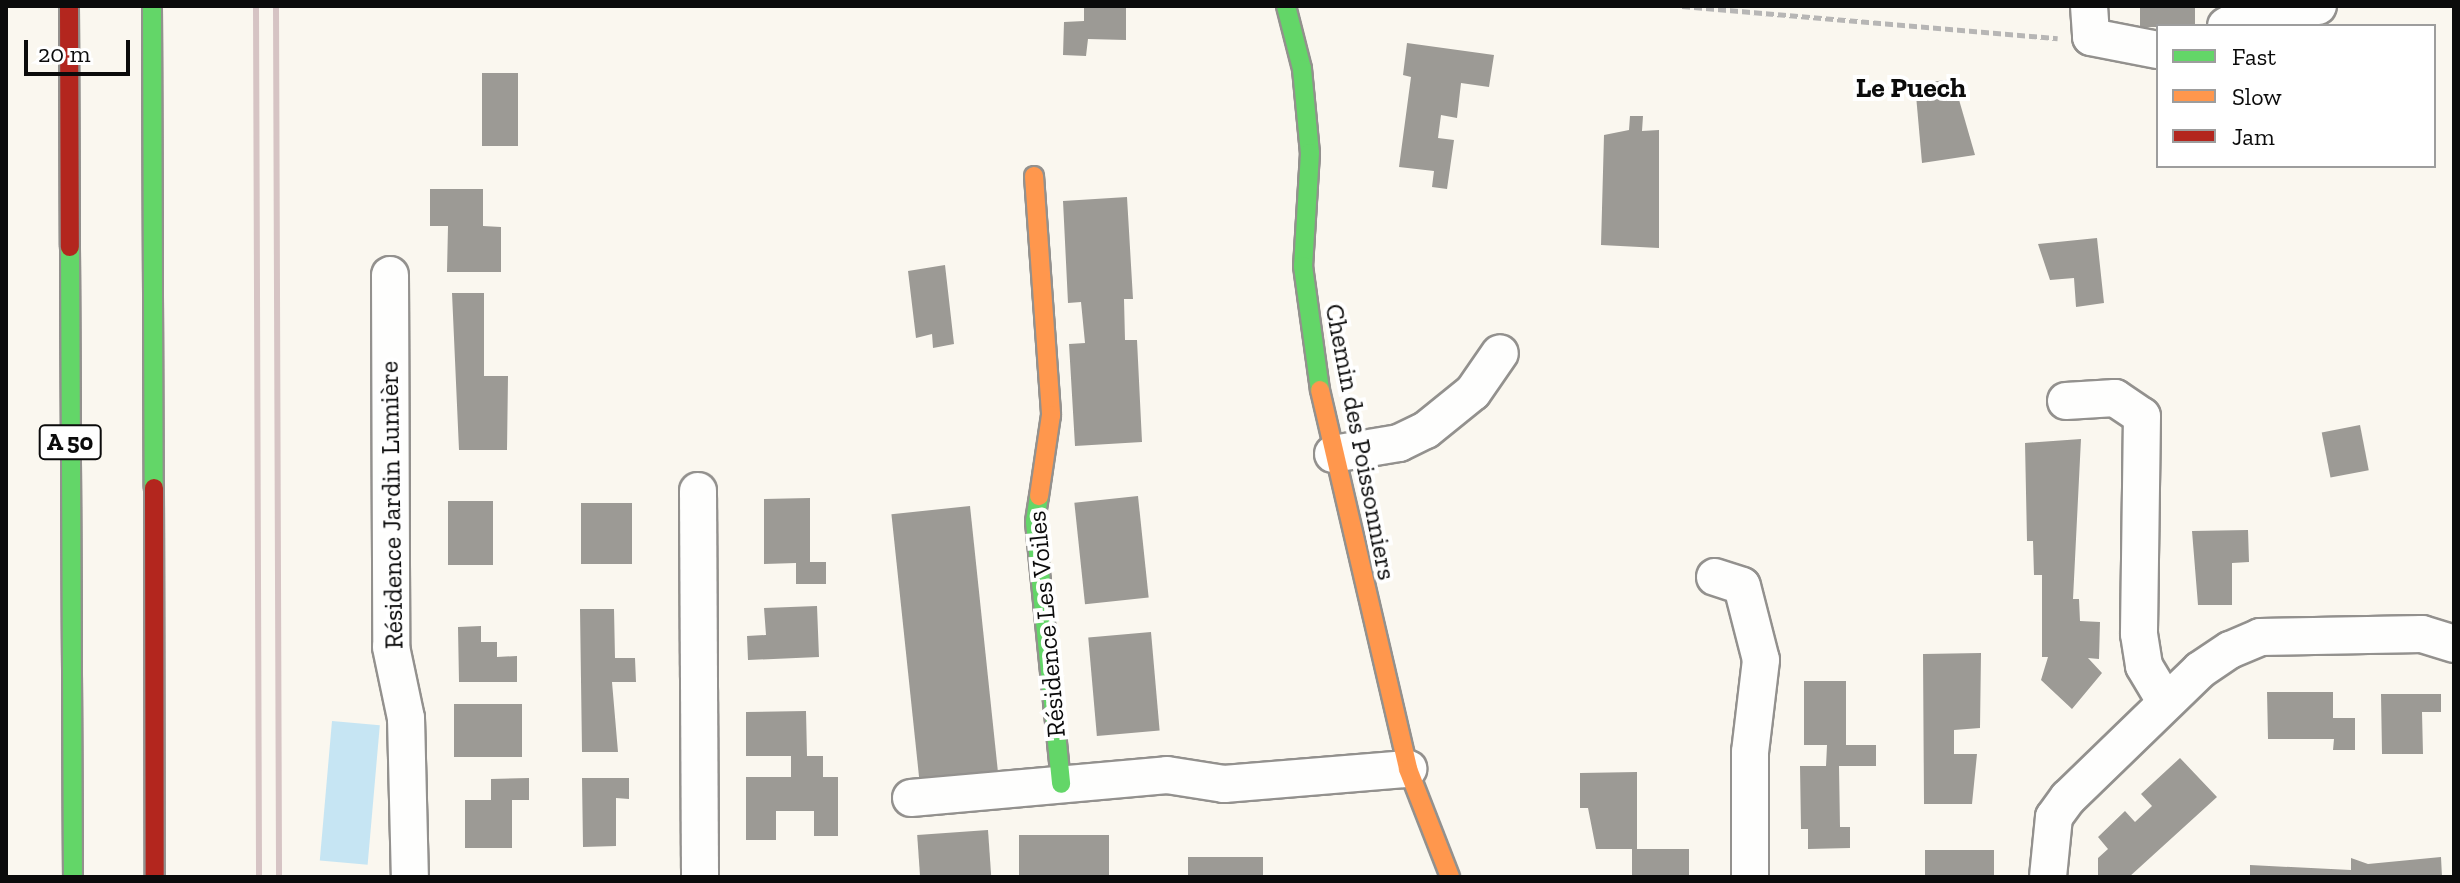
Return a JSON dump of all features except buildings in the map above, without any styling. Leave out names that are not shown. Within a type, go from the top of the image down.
[{"type":"main road","name":"A 50","points":[[69,6],[73,877]]},
{"type":"main road","points":[[152,6],[155,877]]},
{"type":"main road","name":"Chemin des Poissonniers","points":[[1286,6],[1310,153],[1303,266],[1310,334],[1333,454],[1408,769],[1450,877]]},
{"type":"main road","name":"Résidence Les Voiles","points":[[1034,176],[1051,415],[1035,522],[1061,784]]},
{"type":"street","points":[[2230,24],[2255,10],[2318,6]]},
{"type":"street","points":[[2090,22],[2156,49]]},
{"type":"street","name":"Résidence Jardin Lumière","points":[[390,275],[391,647],[406,718],[410,877]]},
{"type":"street","points":[[1333,454],[1399,443],[1426,430],[1473,392],[1500,353]]},
{"type":"street","points":[[2066,401],[2115,398],[2142,416],[2139,634],[2144,666],[2165,701]]},
{"type":"street","points":[[698,491],[700,877]]},
{"type":"street","points":[[1715,577],[1742,586],[1761,660],[1750,752],[1750,877]]},
{"type":"street","points":[[2048,877],[2054,817],[2165,701],[2200,670],[2260,637],[2422,634],[2454,644]]},
{"type":"street","points":[[911,798],[1167,775],[1224,784],[1408,769]]},
{"type":"path","points":[[1682,6],[2090,22]]},
{"type":"water","points":[[332,721],[380,725],[368,865],[320,860]]},
{"type":"railway","points":[[256,6],[259,877]]},
{"type":"railway","points":[[276,6],[279,877]]},
{"type":"traffic: fast","points":[[152,6],[154,488]]},
{"type":"traffic: fast","points":[[1286,6],[1302,69],[1310,153],[1303,266],[1320,390]]},
{"type":"traffic: fast","points":[[70,247],[73,877]]},
{"type":"traffic: fast","points":[[1039,496],[1035,522],[1061,784]]},
{"type":"traffic: slow","points":[[1034,176],[1051,415],[1039,496]]},
{"type":"traffic: slow","points":[[1320,390],[1408,769],[1450,877]]},
{"type":"traffic: jam","points":[[69,6],[70,247]]},
{"type":"traffic: jam","points":[[154,488],[155,877]]},
{"type":"district","name":"Le Puech","points":[[1911,88]]}]
